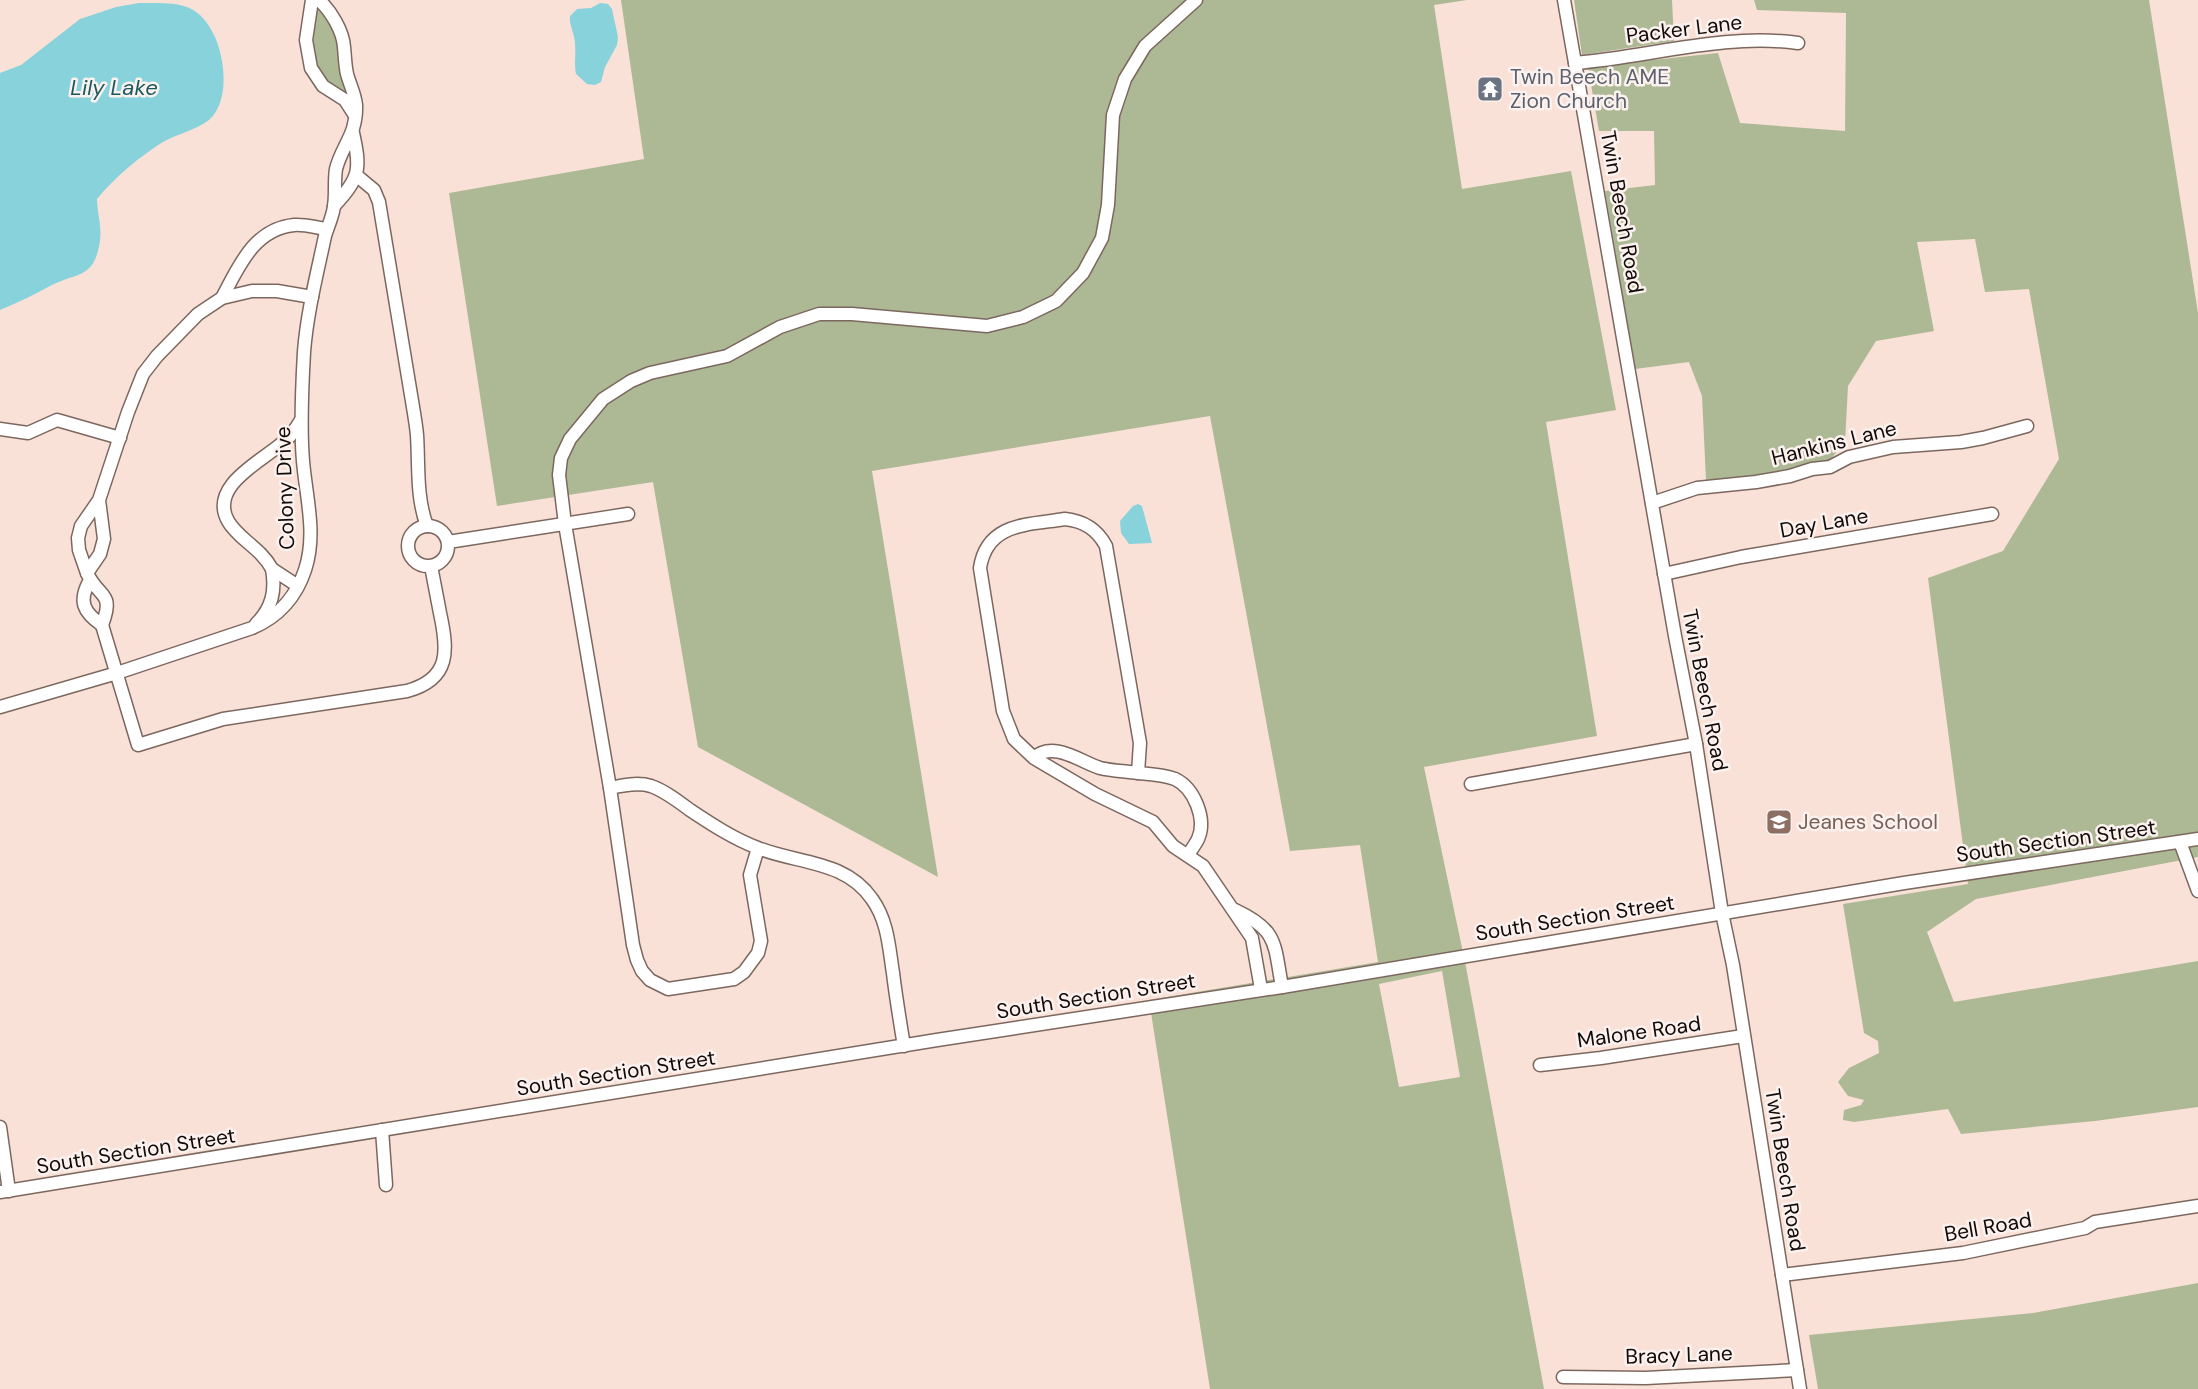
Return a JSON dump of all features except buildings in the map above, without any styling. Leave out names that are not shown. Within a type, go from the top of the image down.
[{"type":"street","points":[[312,0],[306,40],[311,68],[323,86],[345,100],[355,116]]},
{"type":"street","name":"Colony Drive","points":[[319,0],[330,13],[345,46],[344,57],[353,92],[355,116],[353,133],[358,163],[356,175],[349,190],[334,206]]},
{"type":"street","points":[[758,848],[750,875],[761,941],[752,963],[734,979],[668,988],[650,980],[642,971],[637,960],[565,524],[559,475],[565,448],[581,424],[603,399],[631,381],[660,370],[699,364],[727,356],[780,327],[819,314],[852,314],[987,326],[1023,317],[1056,301],[1083,273],[1102,238],[1108,205],[1113,115],[1125,79],[1145,46],[1196,0]]},
{"type":"street","name":"Twin Beech Road","points":[[1564,0],[1664,574],[1696,744],[1800,1389]]},
{"type":"street","name":"Packer Lane","points":[[1575,63],[1721,44],[1777,40],[1798,43]]},
{"type":"street","name":"Colony Drive","points":[[0,707],[117,673],[252,628],[269,621],[282,609],[298,586],[310,546],[310,513],[303,462],[301,420],[304,352],[312,297],[334,206],[337,168],[353,133]]},
{"type":"street","points":[[356,175],[374,190],[379,202],[417,434],[420,491],[423,517],[427,526]]},
{"type":"street","points":[[222,298],[238,269],[261,237],[279,228],[297,225],[327,229]]},
{"type":"street","points":[[102,626],[107,612],[107,602],[102,591],[89,577],[79,550],[78,538],[81,526],[99,500],[143,374],[157,356],[198,314],[222,298],[252,291],[277,291],[312,297]]},
{"type":"street","points":[[0,429],[28,433],[57,420],[120,438]]},
{"type":"street","points":[[252,628],[264,616],[272,599],[274,583],[272,569],[264,556],[229,522],[224,500],[235,480],[290,436],[301,420]]},
{"type":"street","name":"Hankins Lane","points":[[1652,503],[1697,488],[1756,482],[1830,467],[1850,457],[1893,447],[1961,442],[2027,426]]},
{"type":"street","points":[[99,500],[104,539],[84,594],[84,607],[91,618],[102,626],[138,745],[223,719],[424,685],[435,676],[445,655],[445,636],[431,566]]},
{"type":"street","points":[[448,542],[628,514]]},
{"type":"street","name":"Day Lane","points":[[1664,574],[1741,557],[1992,514]]},
{"type":"street","points":[[1138,773],[1140,743],[1106,546],[1094,529],[1074,520],[1065,519],[1005,530],[988,544],[980,568],[1004,711],[1014,739],[1034,758],[1095,794],[1153,822],[1173,846],[1203,866],[1235,909],[1252,938],[1261,989]]},
{"type":"street","points":[[420,527],[438,528],[448,542],[449,548],[443,560],[431,566],[419,565],[414,561],[408,549],[410,536],[420,527]]},
{"type":"street","points":[[272,569],[298,586]]},
{"type":"street","points":[[1471,784],[1696,744]]},
{"type":"street","points":[[1034,758],[1041,753],[1072,754],[1102,768],[1173,778],[1184,784],[1197,804],[1200,828],[1198,839],[1188,855]]},
{"type":"street","points":[[610,788],[638,784],[650,786],[664,792],[715,826],[758,848],[824,865],[855,880],[872,898],[881,914],[886,932],[904,1046]]},
{"type":"street","name":"South Section Street","points":[[5,1192],[1282,987],[1904,883],[2198,839]]},
{"type":"street","points":[[2180,842],[2198,891]]},
{"type":"street","points":[[1235,909],[1257,921],[1270,934],[1282,987]]},
{"type":"street","name":"Malone Road","points":[[1540,1065],[1743,1036]]},
{"type":"street","points":[[0,1127],[5,1192]]},
{"type":"street","points":[[382,1130],[386,1185]]},
{"type":"street","name":"Bell Road","points":[[1782,1275],[1980,1250],[2085,1228],[2095,1222],[2198,1206]]},
{"type":"street","name":"Bracy Lane","points":[[1563,1377],[1646,1377],[1797,1370]]},
{"type":"green space","points":[[621,0],[1467,0],[1434,5],[1462,189],[1571,171],[1616,410],[1546,422],[1597,736],[1424,767],[1466,967],[1544,1389],[1210,1389],[1149,1000],[1378,962],[1360,845],[1290,851],[1210,416],[872,471],[938,877],[698,747],[653,482],[497,506],[449,193],[644,159]],"holes":[[[1442,971],[1460,1077],[1399,1087],[1379,984]]]},
{"type":"green space","points":[[1574,0],[1672,0],[1674,41],[1582,55]]},
{"type":"green space","points":[[1754,0],[2149,0],[2198,313],[2198,857],[1976,899],[1927,932],[1954,1002],[2198,961],[2198,1107],[2095,1121],[1961,1134],[1948,1109],[1854,1122],[1843,1120],[1844,1110],[1861,1105],[1864,1100],[1848,1096],[1838,1082],[1849,1068],[1879,1053],[1878,1041],[1864,1033],[1843,904],[1968,884],[1928,578],[2003,551],[2059,459],[2029,289],[1985,292],[1975,239],[1917,242],[1934,331],[1876,341],[1848,386],[1845,442],[1830,460],[1755,476],[1706,480],[1702,396],[1689,362],[1635,369],[1605,191],[1655,185],[1654,131],[1599,131],[1588,67],[1718,53],[1740,123],[1845,131],[1846,13],[1757,10]]},
{"type":"green space","points":[[317,5],[336,31],[349,98],[319,76],[308,41]]},
{"type":"green space","points":[[2198,1283],[2198,1389],[1818,1389],[1809,1335],[2033,1313]]},
{"type":"water","name":"Lily Lake","points":[[139,3],[185,6],[201,16],[208,25],[215,37],[223,68],[223,91],[216,112],[198,127],[163,142],[145,154],[119,175],[97,199],[100,240],[94,262],[89,268],[83,273],[0,310],[0,73],[21,65],[80,19],[116,7]]},
{"type":"water","points":[[600,3],[608,4],[612,9],[618,37],[617,45],[605,67],[601,82],[595,85],[587,84],[576,74],[575,40],[570,16],[577,9],[591,8]]},
{"type":"water","points":[[1138,504],[1142,506],[1152,543],[1129,544],[1121,533],[1120,521],[1133,506]]},
{"type":"place","name":"Twin Beech AME Zion Church","points":[[1490,89]]},
{"type":"place","name":"Jeanes School","points":[[1779,822]]}]
